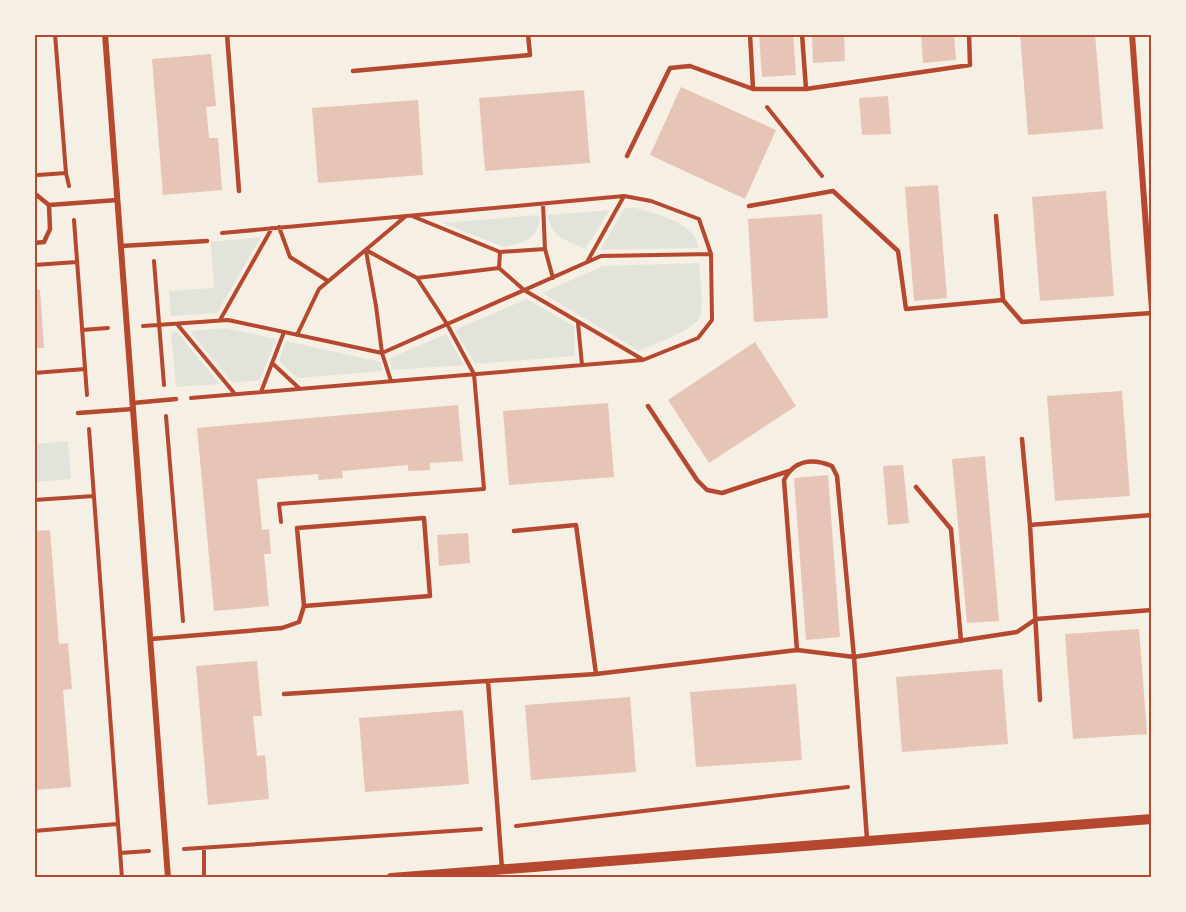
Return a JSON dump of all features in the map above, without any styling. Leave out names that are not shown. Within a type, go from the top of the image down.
[{"type":"street","points":[[105,34],[168,878]]},
{"type":"street","points":[[1132,34],[1152,311]]},
{"type":"street","points":[[391,878],[1152,819]]},
{"type":"lane","points":[[227,34],[240,191]]},
{"type":"lane","points":[[353,71],[530,55],[528,34]]},
{"type":"lane","points":[[750,34],[753,89]]},
{"type":"lane","points":[[802,34],[806,89]]},
{"type":"lane","points":[[627,156],[670,68],[690,66],[753,89],[806,89],[970,65],[969,34]]},
{"type":"lane","points":[[750,206],[833,191],[898,251],[906,309],[1003,300]]},
{"type":"lane","points":[[34,193],[49,206],[117,200]]},
{"type":"lane","points":[[34,243],[45,243],[50,229],[49,206]]},
{"type":"lane","points":[[996,216],[1003,300],[1022,322],[1152,311]]},
{"type":"lane","points":[[121,246],[207,241]]},
{"type":"lane","points":[[78,413],[176,399]]},
{"type":"lane","points":[[648,406],[706,490],[722,493],[789,471],[801,463],[822,461],[832,465],[837,476],[854,657],[867,840]]},
{"type":"lane","points":[[1022,439],[1030,525],[1040,700]]},
{"type":"lane","points":[[789,471],[784,480],[797,650]]},
{"type":"lane","points":[[916,487],[951,528],[961,641]]},
{"type":"lane","points":[[1030,525],[1152,515]]},
{"type":"lane","points":[[151,639],[282,628],[299,622],[304,606],[297,528],[424,519],[430,596],[304,606]]},
{"type":"lane","points":[[514,531],[576,525],[596,674]]},
{"type":"lane","points":[[284,694],[596,674],[797,650],[854,657],[1017,632],[1036,619],[1152,610]]},
{"type":"lane","points":[[488,681],[502,869]]},
{"type":"path","points":[[56,34],[66,172],[73,204],[122,878]]},
{"type":"path","points":[[753,89],[833,191]]},
{"type":"path","points":[[34,175],[66,172]]},
{"type":"path","points":[[586,263],[624,196]]},
{"type":"path","points":[[176,399],[643,360],[698,338],[712,320],[711,254],[699,219],[651,201],[624,196],[215,233],[207,241]]},
{"type":"path","points":[[543,204],[545,249],[553,278]]},
{"type":"path","points":[[297,335],[319,289],[409,215]]},
{"type":"path","points":[[409,215],[500,252],[545,249]]},
{"type":"path","points":[[279,227],[290,257],[328,281]]},
{"type":"path","points":[[220,320],[272,228]]},
{"type":"path","points":[[153,244],[184,637]]},
{"type":"path","points":[[281,526],[279,504],[484,489],[474,374],[447,324],[417,279],[366,250]]},
{"type":"path","points":[[366,250],[382,353],[392,381]]},
{"type":"path","points":[[499,268],[500,252]]},
{"type":"path","points":[[82,330],[228,320],[382,353],[602,256],[711,254]]},
{"type":"path","points":[[34,265],[77,262]]},
{"type":"path","points":[[417,279],[499,268],[524,290],[643,360]]},
{"type":"path","points":[[578,322],[582,365]]},
{"type":"path","points":[[177,323],[234,394]]},
{"type":"path","points":[[261,392],[284,332]]},
{"type":"path","points":[[272,363],[300,389]]},
{"type":"path","points":[[34,373],[85,369]]},
{"type":"path","points":[[34,500],[94,496]]},
{"type":"path","points":[[182,620],[194,619]]},
{"type":"path","points":[[34,831],[118,824]]},
{"type":"path","points":[[204,849],[204,878]]},
{"type":"shaded area","points":[[632,207],[682,225],[696,239],[698,248],[600,250],[624,209]]},
{"type":"shaded area","points":[[610,210],[585,249],[560,237],[552,229],[548,215]]},
{"type":"shaded area","points":[[539,215],[537,229],[530,238],[504,247],[443,223]]},
{"type":"shaded area","points":[[261,237],[217,313],[171,316],[169,291],[214,288],[211,242]]},
{"type":"shaded area","points":[[699,263],[702,304],[697,322],[682,332],[639,351],[542,293],[603,266]]},
{"type":"shaded area","points":[[527,299],[574,326],[575,356],[475,364],[455,330]]},
{"type":"shaded area","points":[[226,328],[276,339],[260,380],[232,383],[190,331]]},
{"type":"shaded area","points":[[177,332],[220,384],[176,387],[171,333]]},
{"type":"shaded area","points":[[446,334],[464,365],[392,370],[390,358]]},
{"type":"shaded area","points":[[286,341],[381,362],[382,371],[297,378],[279,361]]},
{"type":"shaded area","points":[[68,441],[71,479],[35,482],[35,444]]},
{"type":"building","points":[[759,34],[793,34],[796,75],[762,77]]},
{"type":"building","points":[[812,34],[844,34],[845,61],[813,63]]},
{"type":"building","points":[[921,34],[954,34],[956,60],[923,63]]},
{"type":"building","points":[[1020,34],[1095,34],[1103,129],[1028,135]]},
{"type":"building","points":[[211,54],[216,106],[206,107],[209,138],[218,138],[222,190],[163,195],[152,59]]},
{"type":"building","points":[[681,87],[776,130],[745,199],[650,155]]},
{"type":"building","points":[[584,90],[590,163],[485,171],[479,98]]},
{"type":"building","points":[[888,96],[891,134],[862,135],[859,98]]},
{"type":"building","points":[[418,100],[423,175],[318,183],[312,108]]},
{"type":"building","points":[[938,185],[947,298],[914,301],[905,187]]},
{"type":"building","points":[[1106,191],[1114,296],[1040,301],[1032,197]]},
{"type":"building","points":[[822,214],[828,318],[754,322],[748,219]]},
{"type":"building","points":[[34,290],[40,290],[44,348],[34,348]]},
{"type":"building","points":[[755,342],[796,406],[709,463],[668,400]]},
{"type":"building","points":[[1122,391],[1130,496],[1055,501],[1047,396]]},
{"type":"building","points":[[608,403],[614,477],[509,485],[503,411]]},
{"type":"building","points":[[458,405],[463,461],[430,463],[430,470],[408,471],[408,465],[342,471],[343,478],[319,480],[318,474],[257,479],[262,530],[269,529],[271,554],[264,554],[269,606],[214,611],[197,428]]},
{"type":"building","points":[[985,456],[999,621],[967,623],[952,459]]},
{"type":"building","points":[[903,465],[909,523],[888,525],[883,466]]},
{"type":"building","points":[[828,475],[840,637],[806,640],[794,478]]},
{"type":"building","points":[[50,530],[59,644],[68,643],[72,689],[63,690],[71,787],[34,790],[34,531]]},
{"type":"building","points":[[468,533],[470,563],[439,566],[437,535]]},
{"type":"building","points":[[1139,629],[1147,734],[1073,739],[1065,634]]},
{"type":"building","points":[[257,661],[262,716],[253,716],[257,756],[265,755],[269,799],[208,805],[196,666]]},
{"type":"building","points":[[1002,669],[1008,744],[902,752],[896,677]]},
{"type":"building","points":[[796,684],[802,760],[696,767],[690,692]]},
{"type":"building","points":[[630,697],[636,772],[531,780],[525,705]]},
{"type":"building","points":[[463,710],[469,784],[365,792],[359,718]]}]
